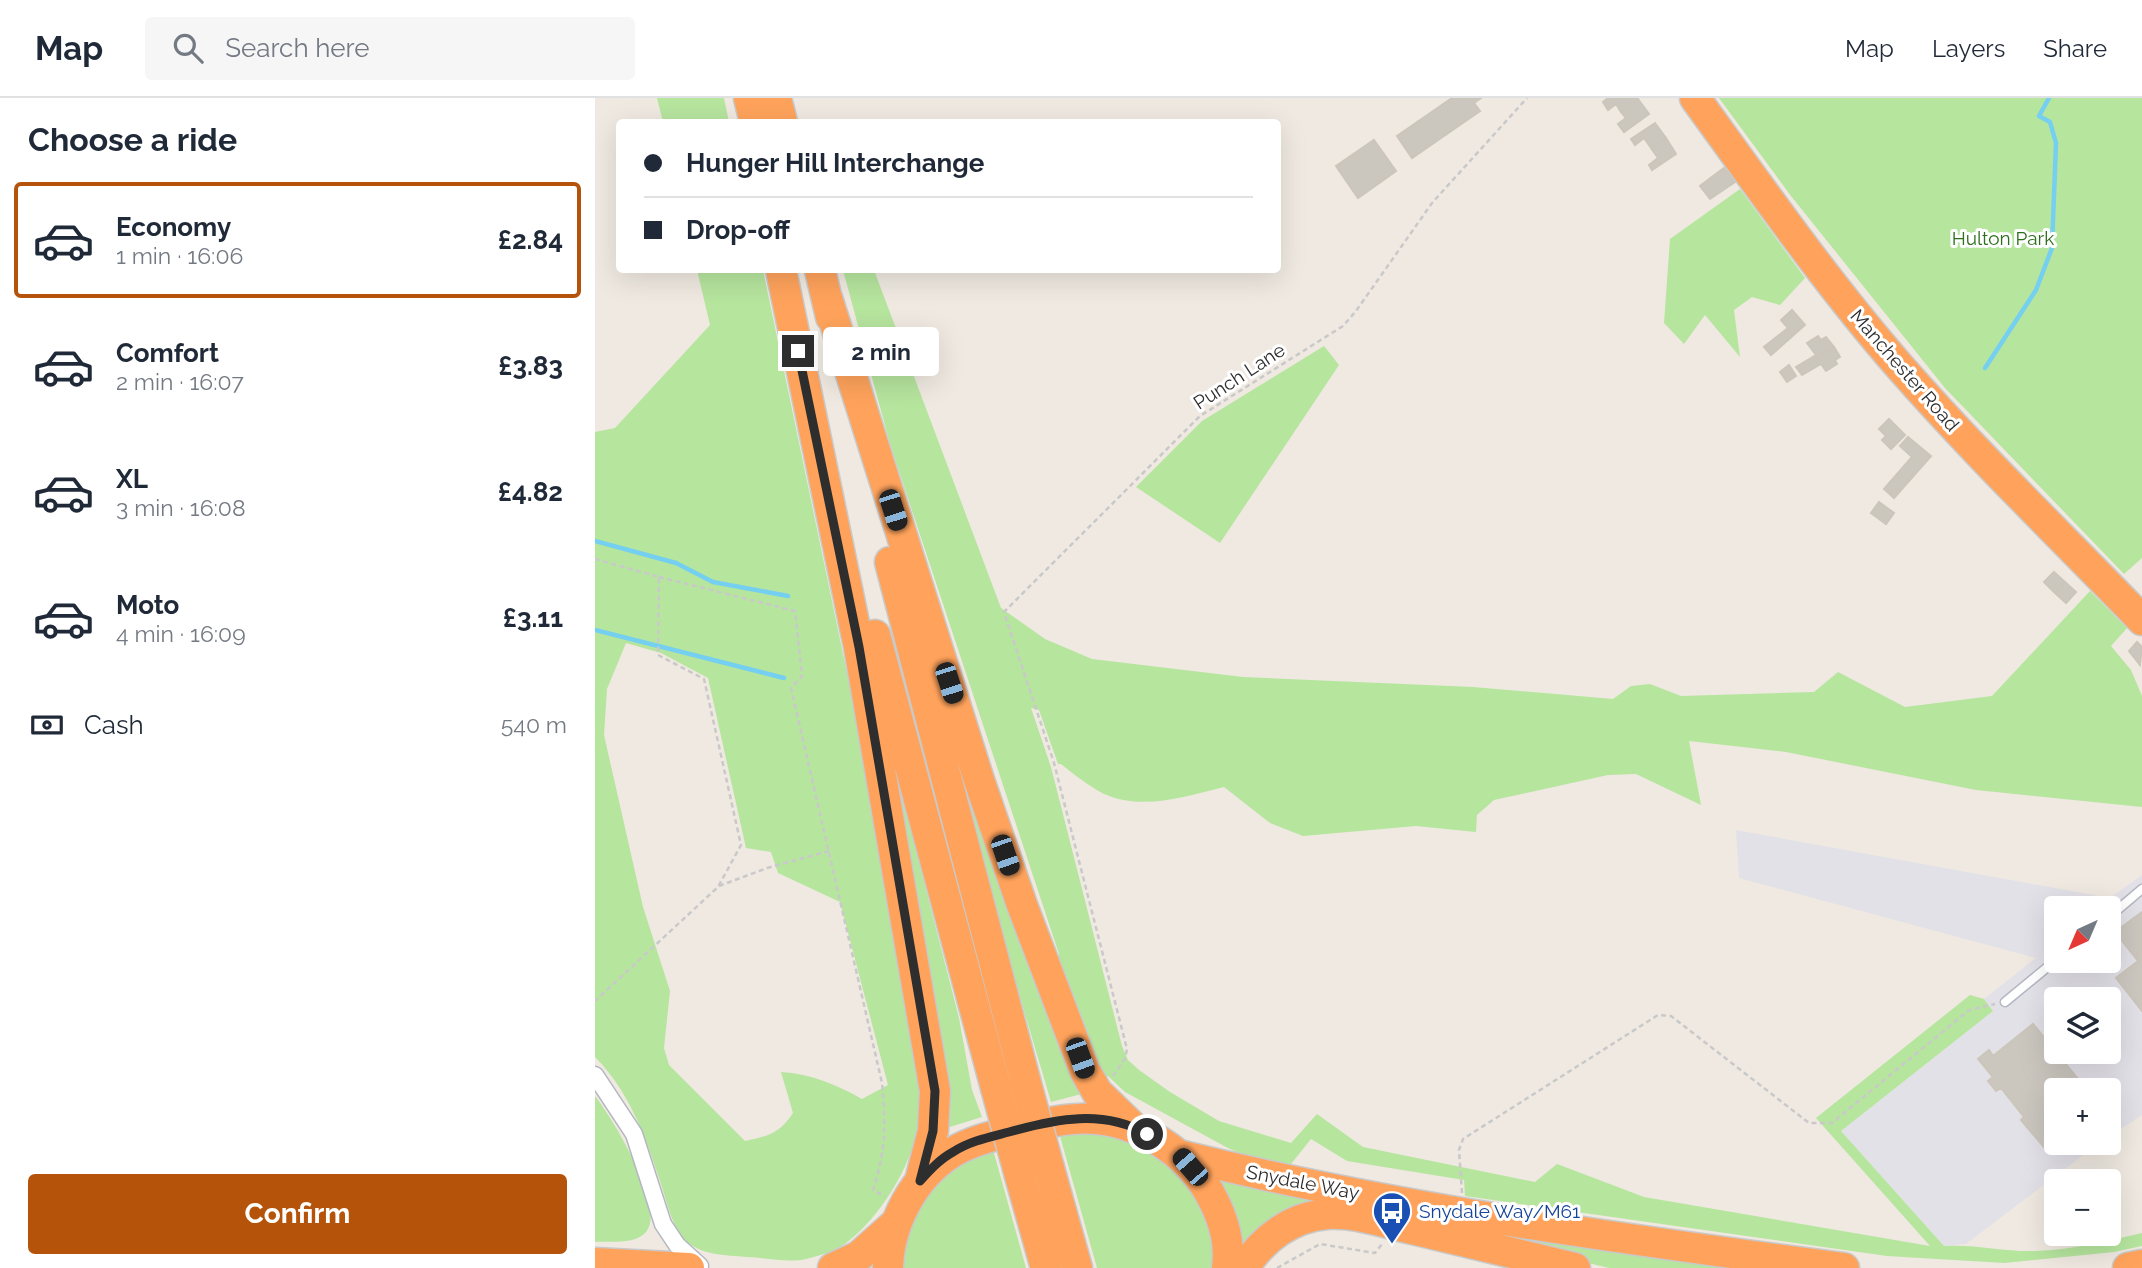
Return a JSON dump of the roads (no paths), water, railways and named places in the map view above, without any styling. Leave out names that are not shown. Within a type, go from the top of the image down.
[{"type":"highway","points":[[748,98],[752,119]]},
{"type":"highway","points":[[776,98],[781,119]]},
{"type":"highway","name":"Manchester Road","points":[[1695,98],[1782,218],[1898,365],[1969,444],[2142,620]]},
{"type":"highway","points":[[782,273],[859,647],[935,1091],[934,1127],[920,1181]]},
{"type":"highway","points":[[790,273],[883,668],[1045,1268]]},
{"type":"highway","points":[[823,284],[979,780],[1022,905],[1079,1054],[1097,1092],[1131,1125],[1179,1154],[1202,1180],[1217,1205],[1226,1232],[1227,1268]]},
{"type":"highway","points":[[823,284],[891,565],[1025,1080],[1077,1268]]},
{"type":"highway","points":[[1079,1054],[1103,1087],[1123,1105],[1216,1158],[1248,1172]]},
{"type":"highway","points":[[833,1268],[859,1255],[891,1211],[920,1181],[953,1152],[976,1140],[1037,1124],[1076,1118],[1104,1119],[1131,1125]]},
{"type":"highway","name":"Snydale Way","points":[[1179,1154],[1248,1172],[1356,1193],[1556,1227],[1844,1268]]},
{"type":"highway","points":[[888,1268],[891,1211]]},
{"type":"highway","name":"Snydale Way","points":[[1244,1268],[1272,1236],[1294,1222],[1329,1214],[1374,1221],[1575,1268]]},
{"type":"highway","points":[[595,1263],[671,1267]]},
{"type":"highway","points":[[2128,1268],[2142,1265]]},
{"type":"street","points":[[595,1075],[634,1134],[663,1224],[671,1267]]},
{"type":"street","points":[[663,1224],[683,1251],[703,1268]]},
{"type":"lane","points":[[2121,907],[2142,890]]},
{"type":"lane","points":[[2005,1002],[2044,970]]},
{"type":"waterway","points":[[1985,368],[2036,290],[2052,248],[2056,143],[2050,122],[2039,116],[2049,98]]},
{"type":"waterway","points":[[595,541],[676,563],[713,582],[788,596]]},
{"type":"waterway","points":[[595,630],[784,678]]},
{"type":"place","name":"Snydale Way/M61","points":[[1392,1245]]},
{"type":"park label","name":"Hulton Park","points":[[2003,238]]}]
